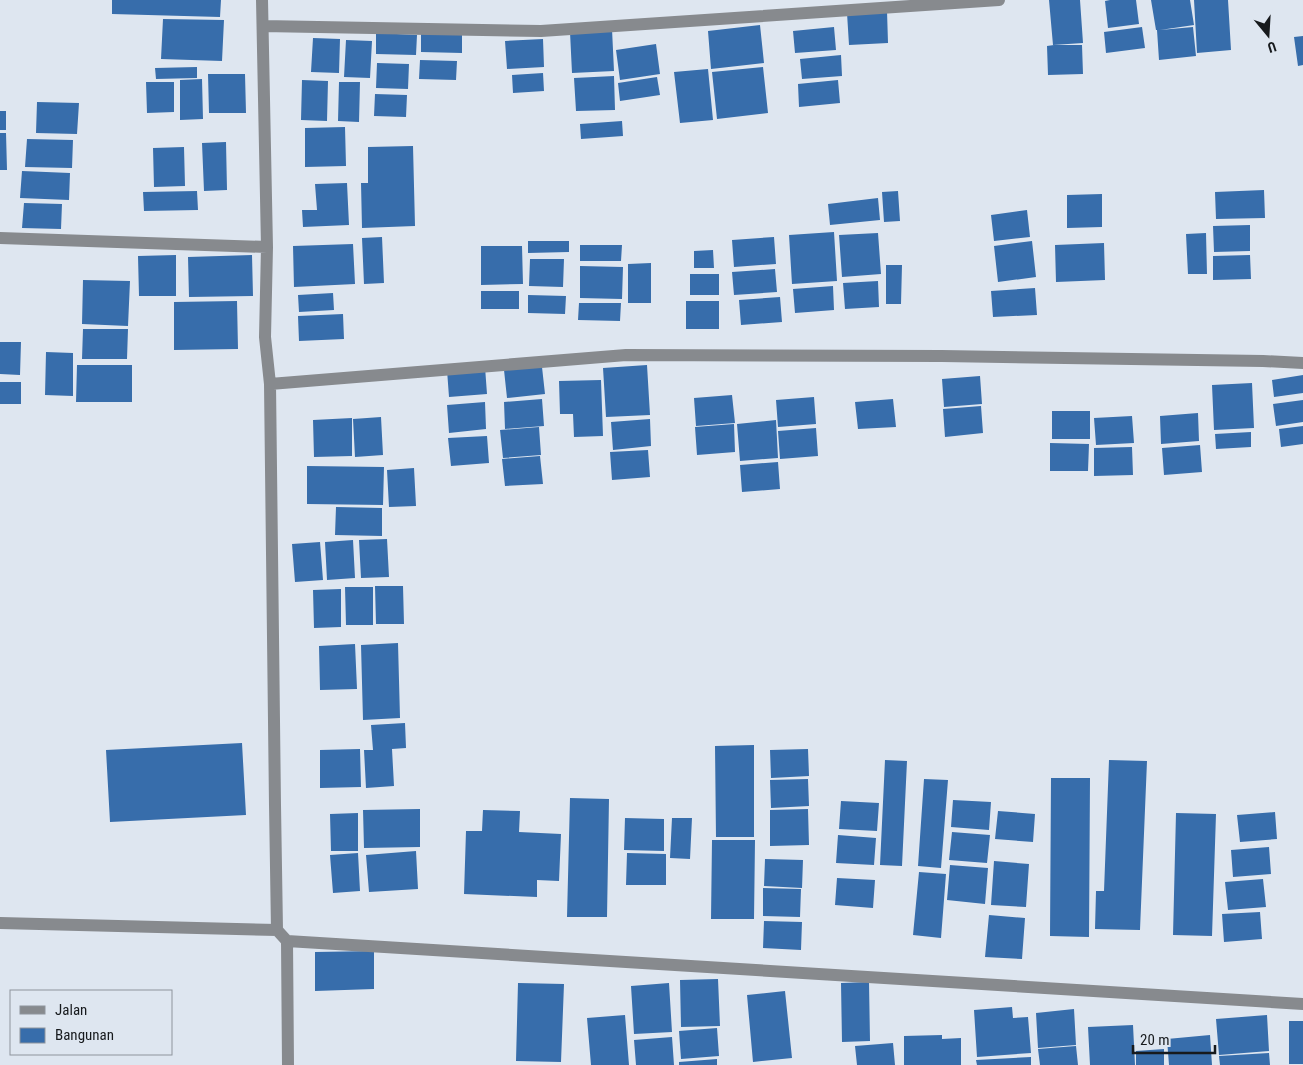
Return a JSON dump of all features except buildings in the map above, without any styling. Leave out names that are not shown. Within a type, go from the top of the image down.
[{"type":"street","points":[[262,0],[267,247],[265,336],[270,384],[278,930],[287,941],[288,1065]]},
{"type":"street","points":[[263,26],[541,31],[999,0]]},
{"type":"street","points":[[0,238],[267,247]]},
{"type":"street","points":[[270,384],[626,355],[932,356],[1263,360],[1303,363]]},
{"type":"street","points":[[0,923],[278,930]]},
{"type":"street","points":[[287,941],[1303,1004]]}]
